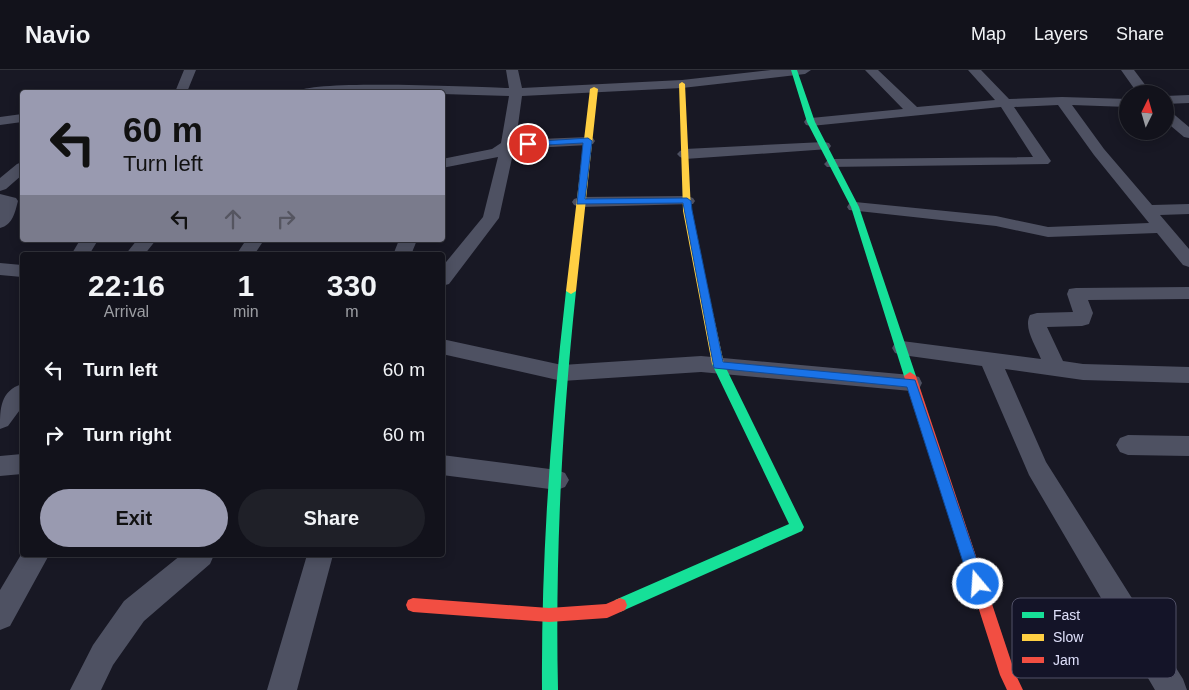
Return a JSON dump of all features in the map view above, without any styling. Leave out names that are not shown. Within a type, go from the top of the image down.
[{"type":"street","points":[[182,90],[190,70]]},
{"type":"street","points":[[445,276],[491,218],[508,145],[516,92],[512,70]]},
{"type":"street","points":[[630,70],[635,87]]},
{"type":"street","points":[[361,90],[404,87],[516,92],[635,87],[682,84],[725,74],[798,70],[811,122],[855,207],[902,348],[911,383],[1008,675],[1015,690]]},
{"type":"street","points":[[871,70],[915,112]]},
{"type":"street","points":[[832,164],[1043,161],[1005,103],[974,70]]},
{"type":"street","points":[[1127,70],[1138,85]]},
{"type":"street","points":[[413,605],[549,615],[607,611],[797,527],[718,366],[687,210],[682,84]]},
{"type":"street","points":[[550,690],[549,615],[562,373],[594,88]]},
{"type":"street","points":[[1174,100],[1189,99]]},
{"type":"street","points":[[1062,101],[1099,152],[1189,261]]},
{"type":"street","points":[[811,122],[1005,103],[1119,102]]},
{"type":"street","points":[[0,121],[20,118]]},
{"type":"street","points":[[1174,122],[1189,134]]},
{"type":"street","points":[[445,163],[497,152],[508,145],[588,141]]},
{"type":"street","points":[[685,154],[824,146]]},
{"type":"street","points":[[0,186],[20,169]]},
{"type":"street","points":[[0,199],[10,201],[4,219],[0,223]]},
{"type":"street","points":[[580,202],[687,201]]},
{"type":"street","points":[[855,207],[996,221],[1048,232],[1162,228]]},
{"type":"street","points":[[1147,210],[1189,209]]},
{"type":"street","points":[[136,252],[144,242]]},
{"type":"street","points":[[0,269],[20,271]]},
{"type":"street","points":[[1056,369],[1037,326],[1037,320],[1082,319],[1083,313],[1076,294],[1189,293]]},
{"type":"street","points":[[445,347],[562,373],[701,364],[911,383]]},
{"type":"street","points":[[902,348],[1083,372],[1189,376]]},
{"type":"street","points":[[990,360],[1037,468],[1116,598]]},
{"type":"street","points":[[0,420],[20,395]]},
{"type":"street","points":[[1128,445],[1189,446]]},
{"type":"street","points":[[0,466],[20,464]]},
{"type":"street","points":[[445,466],[557,480]]},
{"type":"street","points":[[0,616],[35,557]]},
{"type":"street","points":[[85,690],[103,655],[134,611],[199,557]]},
{"type":"street","points":[[282,690],[319,557]]},
{"type":"street","points":[[1165,678],[1172,690]]},
{"type":"traffic: fast","points":[[794,70],[811,122],[855,207],[910,376]]},
{"type":"traffic: fast","points":[[550,690],[549,615],[562,373],[571,291]]},
{"type":"traffic: fast","points":[[620,605],[797,527],[718,364]]},
{"type":"traffic: slow","points":[[682,84],[687,211],[718,364]]},
{"type":"traffic: slow","points":[[571,291],[594,89]]},
{"type":"traffic: jam","points":[[910,376],[1008,675],[1015,690]]},
{"type":"traffic: jam","points":[[413,605],[549,615],[607,611],[620,605]]},
{"type":"route","points":[[528,144],[588,141],[580,202],[687,201],[687,210],[718,366],[911,383],[978,584]]}]
